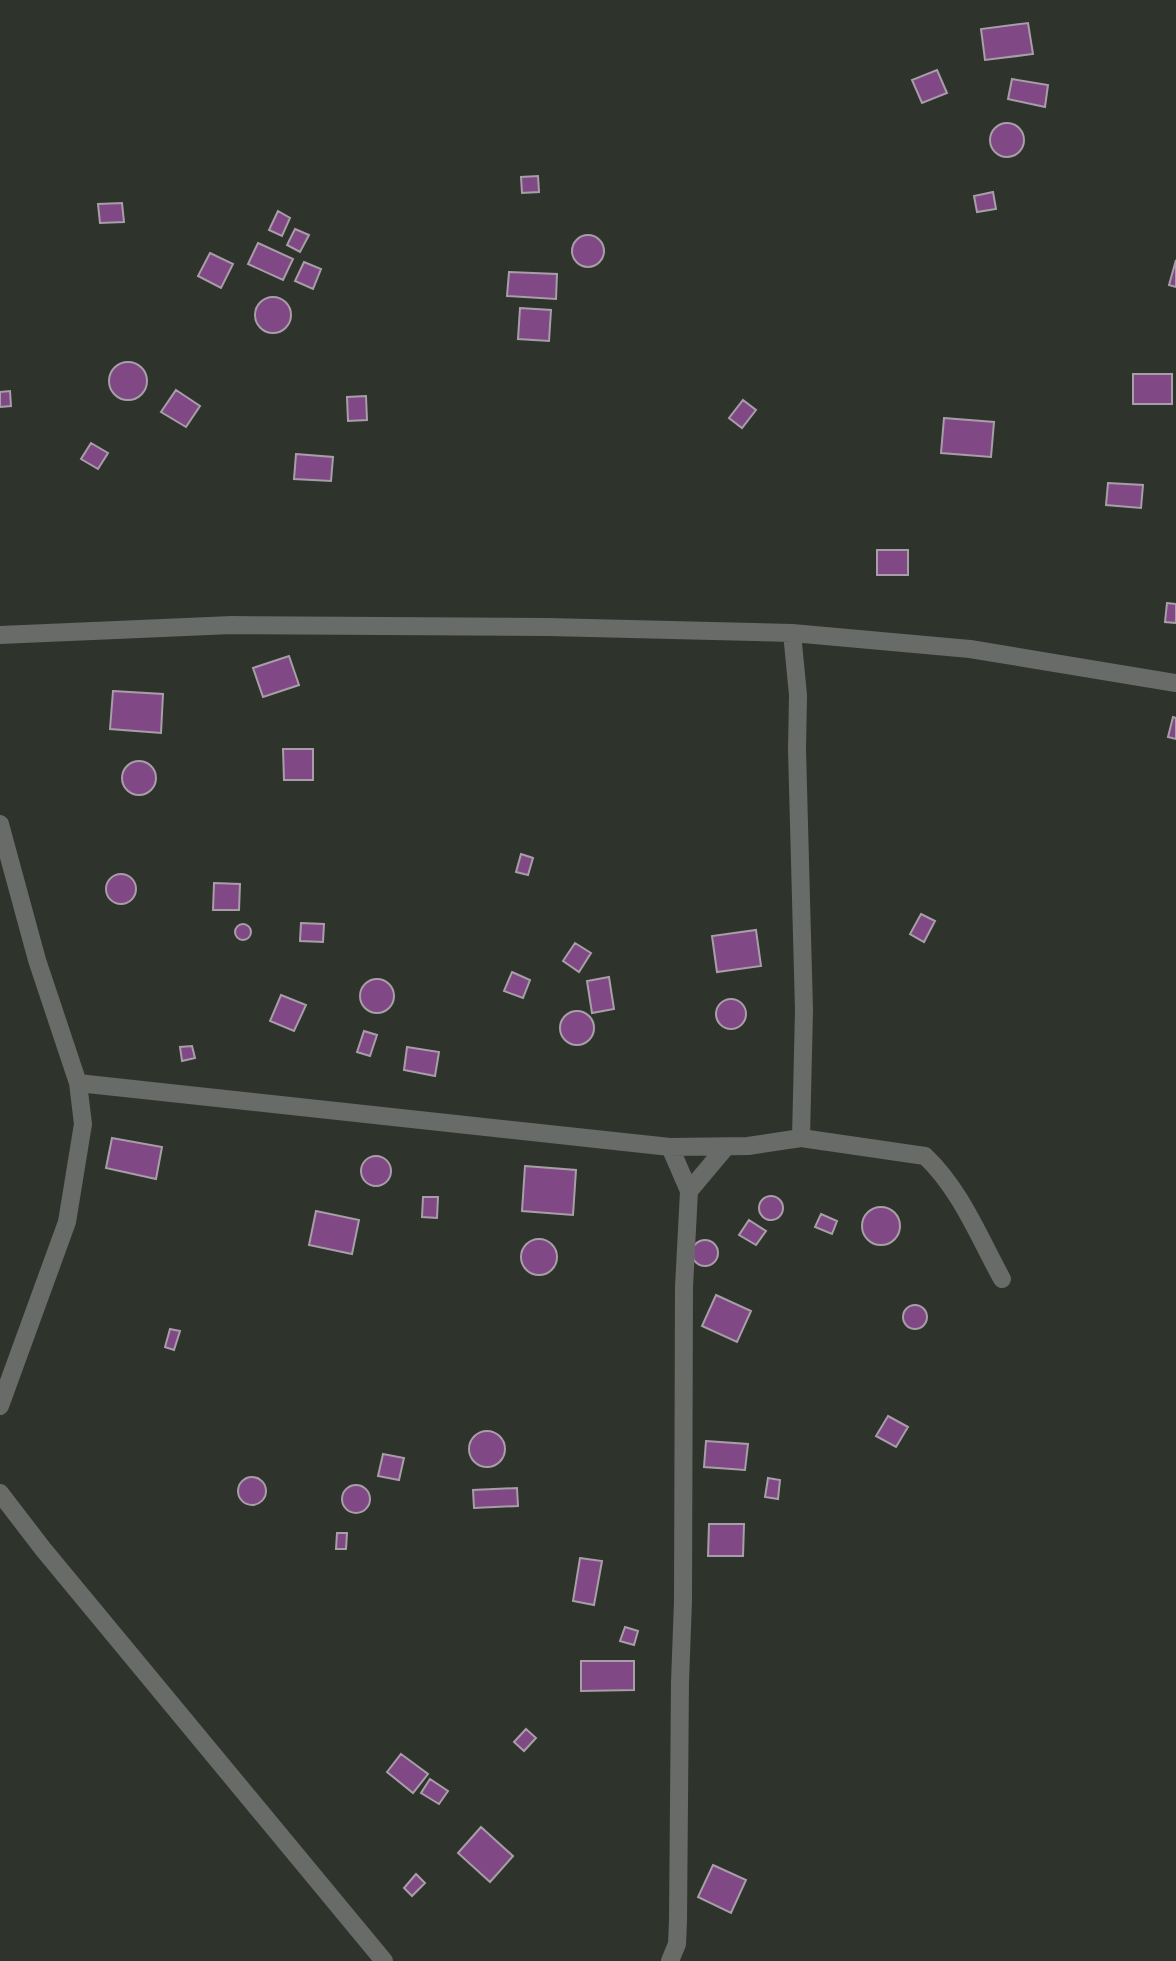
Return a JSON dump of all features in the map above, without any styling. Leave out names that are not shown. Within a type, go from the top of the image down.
[{"type":"street","points":[[0,635],[232,625],[548,627],[792,633],[970,649],[1176,683]]},
{"type":"street","points":[[792,633],[799,695],[798,777],[804,1010],[801,1138]]},
{"type":"street","points":[[0,824],[37,960],[78,1083],[83,1125],[67,1222],[0,1406]]},
{"type":"street","points":[[78,1083],[670,1147],[765,1145],[801,1138],[925,1156],[940,1170],[953,1189],[1002,1279]]},
{"type":"street","points":[[670,1147],[689,1191],[684,1287],[678,1921],[677,1944],[670,1961]]},
{"type":"street","points":[[689,1191],[726,1147]]},
{"type":"street","points":[[0,1493],[43,1549],[384,1961]]},
{"type":"building","points":[[1028,23],[1033,54],[985,60],[981,29]]},
{"type":"building","points":[[937,70],[947,93],[922,103],[912,80]]},
{"type":"building","points":[[1012,79],[1048,85],[1045,107],[1008,99]]},
{"type":"building","points":[[1007,123],[1019,128],[1024,140],[1019,152],[1007,157],[995,152],[990,140],[995,128]]},
{"type":"building","points":[[538,176],[539,192],[522,193],[521,177]]},
{"type":"building","points":[[993,192],[996,209],[977,212],[974,196]]},
{"type":"building","points":[[122,203],[124,222],[100,223],[98,204]]},
{"type":"building","points":[[278,211],[290,218],[282,236],[269,230]]},
{"type":"building","points":[[295,229],[309,235],[300,252],[287,245]]},
{"type":"building","points":[[588,235],[599,240],[604,251],[599,262],[588,267],[577,262],[572,251],[577,240]]},
{"type":"building","points":[[258,243],[293,259],[283,280],[248,264]]},
{"type":"building","points":[[210,253],[233,264],[221,288],[198,276]]},
{"type":"building","points":[[1176,260],[1176,287],[1169,285]]},
{"type":"building","points":[[304,262],[321,269],[313,289],[295,281]]},
{"type":"building","points":[[509,272],[557,274],[556,299],[507,296]]},
{"type":"building","points":[[273,297],[286,302],[291,315],[286,328],[273,333],[260,328],[255,315],[260,302]]},
{"type":"building","points":[[520,308],[551,310],[549,341],[518,339]]},
{"type":"building","points":[[128,362],[142,367],[147,381],[142,395],[128,400],[114,395],[109,381],[114,367]]},
{"type":"building","points":[[1133,374],[1172,374],[1172,404],[1133,404]]},
{"type":"building","points":[[176,390],[200,406],[186,427],[161,412]]},
{"type":"building","points":[[10,391],[11,406],[0,407],[0,392]]},
{"type":"building","points":[[366,396],[367,420],[348,421],[347,397]]},
{"type":"building","points":[[743,400],[756,410],[742,428],[729,418]]},
{"type":"building","points":[[944,418],[994,422],[991,457],[941,453]]},
{"type":"building","points":[[91,443],[108,453],[98,469],[81,459]]},
{"type":"building","points":[[296,454],[333,457],[331,481],[294,479]]},
{"type":"building","points":[[1108,483],[1143,485],[1141,508],[1106,505]]},
{"type":"building","points":[[877,550],[908,550],[908,575],[877,575]]},
{"type":"building","points":[[1167,603],[1176,604],[1176,623],[1165,622]]},
{"type":"building","points":[[289,656],[299,685],[263,697],[253,668]]},
{"type":"building","points":[[113,691],[163,694],[161,733],[110,729]]},
{"type":"building","points":[[1173,717],[1176,718],[1176,739],[1168,737]]},
{"type":"building","points":[[283,749],[313,749],[313,780],[284,780]]},
{"type":"building","points":[[139,761],[151,766],[156,778],[151,790],[139,795],[127,790],[122,778],[127,766]]},
{"type":"building","points":[[521,854],[533,858],[528,875],[516,872]]},
{"type":"building","points":[[121,874],[132,878],[136,889],[132,900],[121,904],[110,900],[106,889],[110,878]]},
{"type":"building","points":[[214,883],[240,884],[239,910],[213,910]]},
{"type":"building","points":[[921,914],[935,921],[924,942],[910,934]]},
{"type":"building","points":[[301,923],[324,924],[323,942],[300,941]]},
{"type":"building","points":[[240,924],[246,924],[251,932],[249,938],[240,940],[235,935],[235,929]]},
{"type":"building","points":[[756,930],[761,966],[717,972],[712,936]]},
{"type":"building","points":[[575,943],[591,953],[579,972],[563,961]]},
{"type":"building","points":[[512,972],[530,980],[523,998],[504,991]]},
{"type":"building","points":[[609,977],[614,1009],[592,1013],[587,981]]},
{"type":"building","points":[[377,979],[389,984],[394,996],[389,1008],[377,1013],[365,1008],[360,996],[365,984]]},
{"type":"building","points":[[281,995],[306,1005],[294,1031],[270,1021]]},
{"type":"building","points":[[731,999],[742,1003],[746,1014],[742,1025],[731,1029],[720,1025],[716,1014],[720,1003]]},
{"type":"building","points":[[577,1011],[589,1016],[594,1028],[589,1040],[577,1045],[565,1040],[560,1028],[565,1016]]},
{"type":"building","points":[[364,1031],[377,1035],[370,1056],[357,1052]]},
{"type":"building","points":[[192,1046],[195,1058],[182,1061],[180,1047]]},
{"type":"building","points":[[407,1047],[439,1052],[435,1076],[404,1070]]},
{"type":"building","points":[[112,1138],[162,1147],[156,1179],[106,1168]]},
{"type":"building","points":[[376,1156],[387,1160],[391,1171],[387,1182],[376,1186],[365,1182],[361,1171],[365,1160]]},
{"type":"building","points":[[525,1166],[576,1170],[573,1215],[522,1211]]},
{"type":"building","points":[[771,1196],[779,1200],[783,1208],[779,1216],[771,1220],[763,1216],[759,1208],[763,1200]]},
{"type":"building","points":[[423,1197],[438,1197],[437,1218],[422,1217]]},
{"type":"building","points":[[881,1207],[895,1212],[900,1226],[895,1240],[881,1245],[867,1240],[862,1226],[867,1212]]},
{"type":"building","points":[[316,1211],[359,1220],[352,1254],[309,1245]]},
{"type":"building","points":[[821,1214],[837,1221],[832,1234],[815,1227]]},
{"type":"building","points":[[749,1220],[766,1231],[756,1245],[739,1235]]},
{"type":"building","points":[[539,1239],[552,1244],[557,1257],[552,1270],[539,1275],[526,1270],[521,1257],[526,1244]]},
{"type":"building","points":[[705,1240],[714,1244],[718,1253],[714,1262],[705,1266],[696,1262],[692,1253],[696,1244]]},
{"type":"building","points":[[716,1295],[751,1311],[737,1342],[702,1326]]},
{"type":"building","points":[[915,1305],[926,1312],[927,1317],[920,1328],[915,1329],[904,1322],[903,1317],[910,1306]]},
{"type":"building","points":[[170,1329],[180,1331],[174,1350],[165,1347]]},
{"type":"building","points":[[888,1416],[908,1427],[896,1447],[876,1436]]},
{"type":"building","points":[[487,1431],[500,1436],[505,1449],[500,1462],[487,1467],[474,1462],[469,1449],[474,1436]]},
{"type":"building","points":[[706,1441],[748,1444],[745,1470],[704,1467]]},
{"type":"building","points":[[383,1454],[404,1458],[399,1480],[378,1476]]},
{"type":"building","points":[[252,1477],[262,1481],[266,1491],[262,1501],[252,1505],[242,1501],[238,1491],[242,1481]]},
{"type":"building","points":[[768,1478],[780,1480],[778,1499],[765,1497]]},
{"type":"building","points":[[356,1485],[366,1489],[370,1499],[366,1509],[356,1513],[346,1509],[342,1499],[346,1489]]},
{"type":"building","points":[[517,1488],[518,1506],[474,1508],[473,1490]]},
{"type":"building","points":[[709,1524],[744,1524],[743,1556],[708,1556]]},
{"type":"building","points":[[337,1533],[347,1533],[346,1549],[336,1549]]},
{"type":"building","points":[[580,1558],[602,1561],[594,1605],[573,1601]]},
{"type":"building","points":[[625,1627],[638,1631],[634,1645],[620,1641]]},
{"type":"building","points":[[581,1661],[634,1661],[634,1690],[581,1691]]},
{"type":"building","points":[[526,1729],[536,1738],[524,1751],[514,1742]]},
{"type":"building","points":[[401,1754],[428,1774],[413,1793],[387,1772]]},
{"type":"building","points":[[430,1779],[448,1791],[439,1804],[421,1793]]},
{"type":"building","points":[[481,1827],[513,1856],[490,1882],[458,1853]]},
{"type":"building","points":[[713,1865],[746,1880],[731,1913],[698,1897]]},
{"type":"building","points":[[416,1874],[425,1883],[412,1896],[404,1888]]}]
